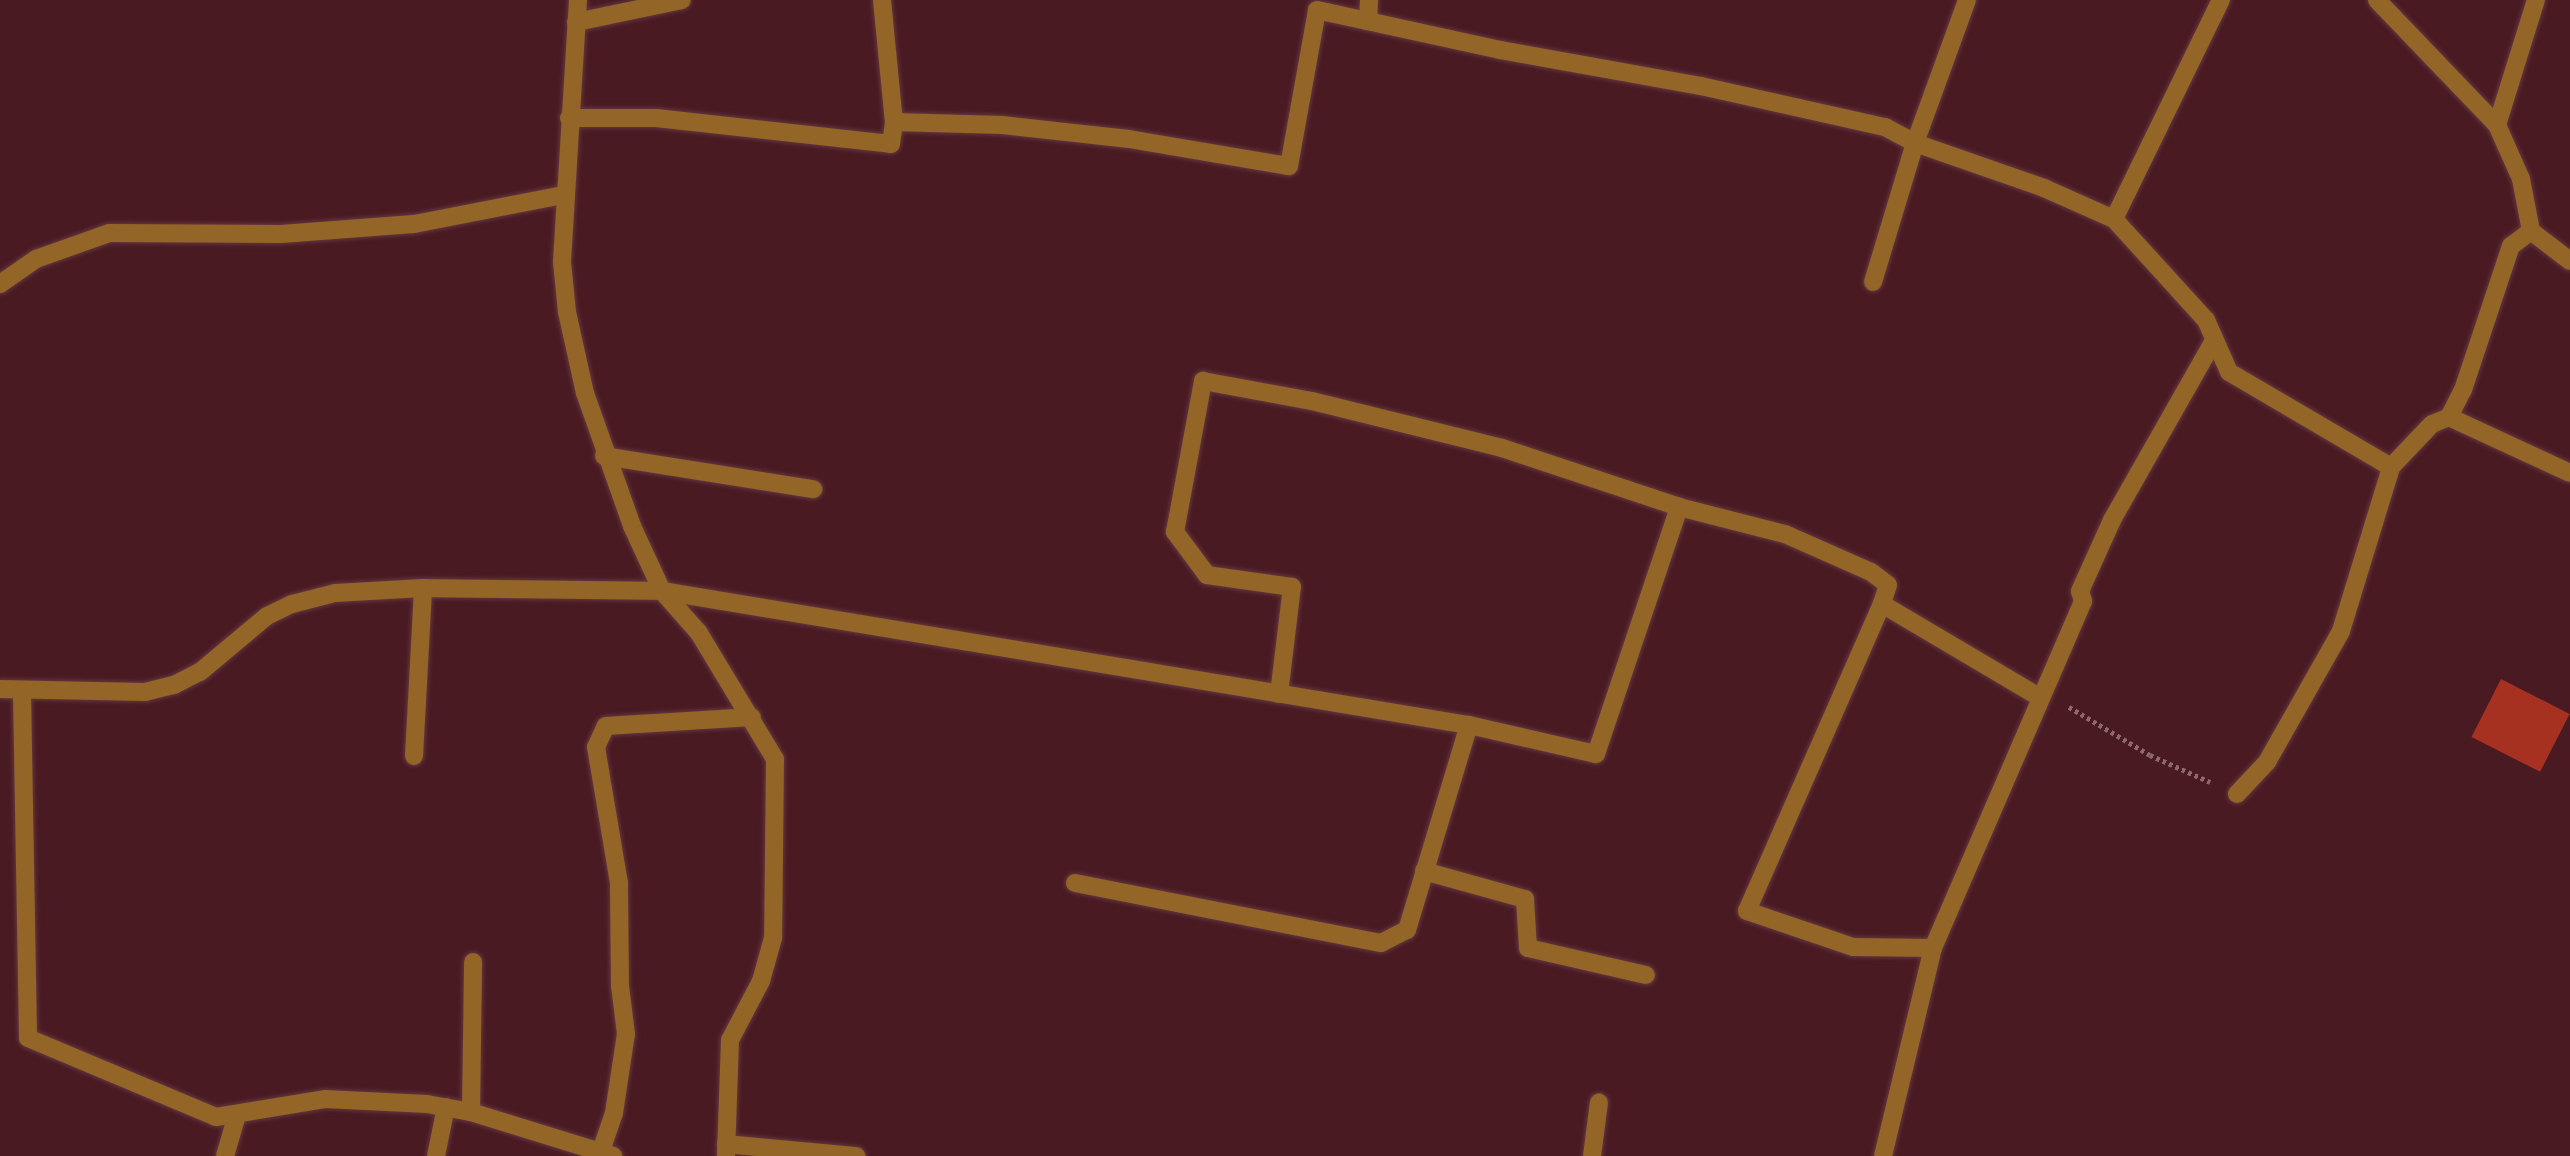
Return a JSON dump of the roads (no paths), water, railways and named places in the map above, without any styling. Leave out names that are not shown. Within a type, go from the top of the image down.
[{"type":"street","points":[[578,0],[562,195],[566,312],[604,456],[662,591],[699,634],[752,717],[775,760],[773,938],[761,981],[730,1040],[726,1150],[787,1146],[856,1156]]},
{"type":"street","points":[[576,22],[682,0]]},
{"type":"street","points":[[569,118],[656,118],[891,144],[894,122],[882,0]]},
{"type":"street","points":[[1368,0],[1368,22]]},
{"type":"street","points":[[1873,282],[1915,143],[1967,0]]},
{"type":"street","points":[[2114,219],[2221,0]]},
{"type":"street","points":[[2377,0],[2497,125],[2521,179],[2530,231],[2570,261]]},
{"type":"street","points":[[2497,125],[2536,0]]},
{"type":"street","points":[[894,122],[1014,126],[1289,166],[1317,10],[1728,92],[1885,127],[1915,143],[2044,188],[2114,219],[2206,320],[2213,342],[2229,372],[2391,467]]},
{"type":"street","points":[[0,284],[62,247],[110,233],[281,234],[414,224],[562,195]]},
{"type":"street","points":[[2449,418],[2463,390],[2511,246],[2530,231]]},
{"type":"street","points":[[1883,1156],[1933,948],[2082,601],[2080,591],[2112,520],[2213,342]]},
{"type":"street","points":[[1279,694],[1292,587],[1207,575],[1175,532],[1203,382],[1312,401],[1502,448],[1679,508],[1785,534],[1871,572],[1888,585],[1746,911],[1853,947],[1933,948]]},
{"type":"street","points":[[2237,794],[2267,762],[2341,631],[2391,467],[2432,424],[2449,418],[2570,472]]},
{"type":"street","points":[[604,456],[813,489]]},
{"type":"street","points":[[0,689],[22,692],[145,692],[174,685],[200,672],[267,616],[292,604],[335,593],[423,588],[662,591],[1469,725],[1596,754],[1679,508]]},
{"type":"street","points":[[414,756],[423,588]]},
{"type":"street","points":[[1882,604],[2040,694]]},
{"type":"street","points":[[22,692],[28,1038],[216,1117],[325,1099],[446,1107],[471,1112],[607,1154],[626,1034],[620,986],[619,883],[596,747],[606,726],[752,717]]},
{"type":"street","points":[[1076,883],[1381,943],[1407,930],[1469,725]]},
{"type":"street","points":[[1424,871],[1525,899],[1528,948],[1646,975]]},
{"type":"street","points":[[471,1112],[473,962]]},
{"type":"street","points":[[1592,1156],[1599,1102]]},
{"type":"street","points":[[436,1156],[446,1107]]},
{"type":"street","points":[[225,1156],[237,1115]]}]
